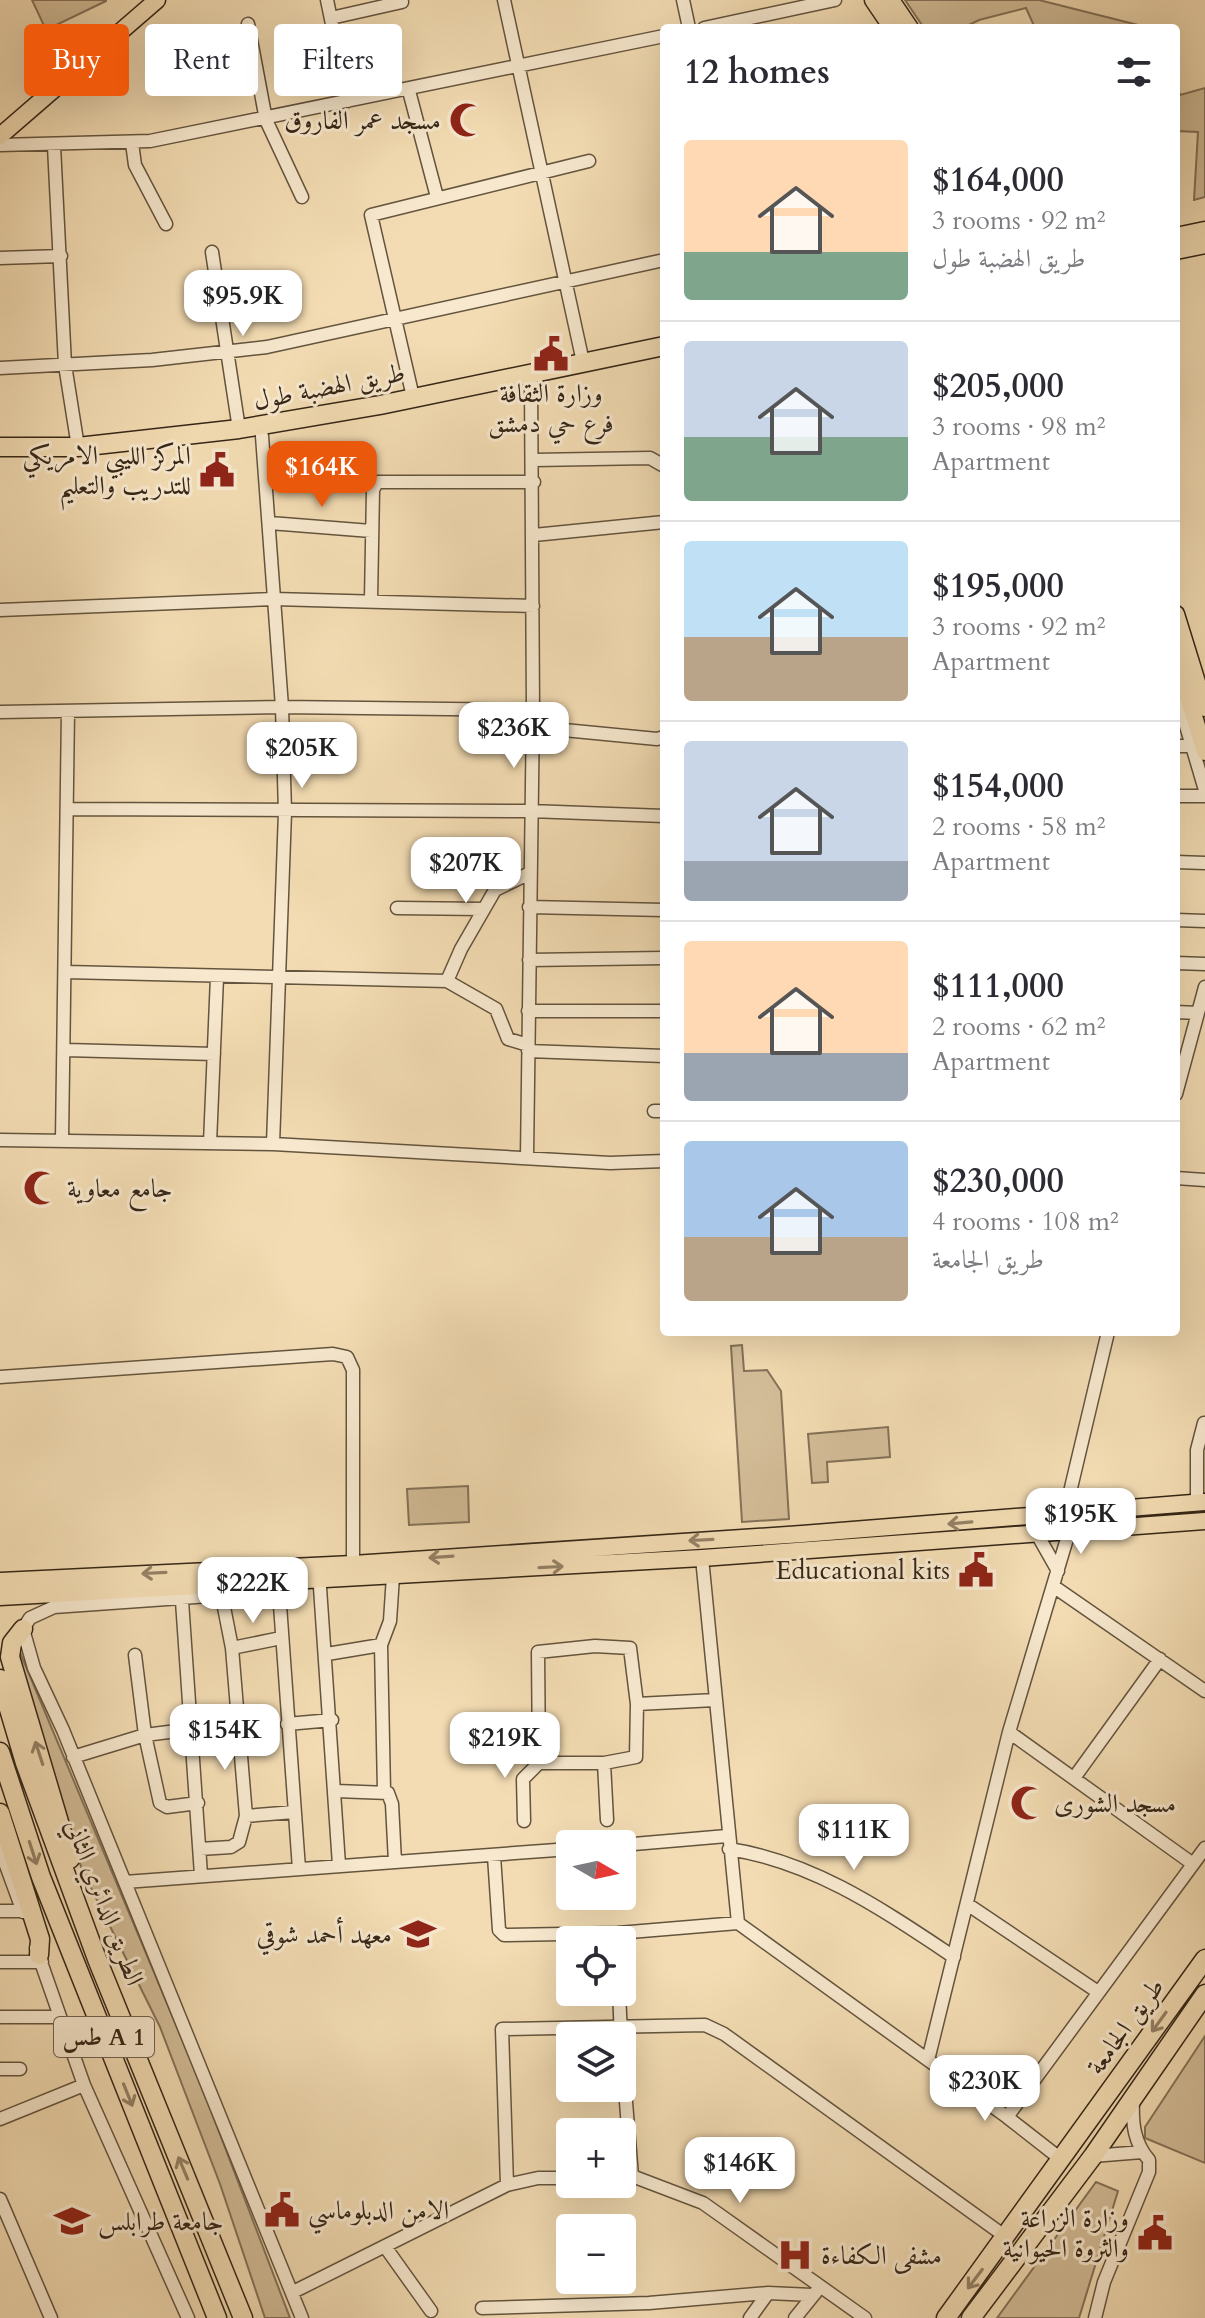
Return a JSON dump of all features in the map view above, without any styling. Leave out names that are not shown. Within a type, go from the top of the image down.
[{"type":"highway","points":[[1180,236],[1205,231]]},
{"type":"highway","points":[[1180,249],[1205,244]]},
{"type":"highway","name":"طريق الهضبة طول","points":[[0,447],[78,447],[239,429],[660,347]]},
{"type":"highway","name":"طريق الهضبة طول","points":[[0,456],[149,449],[262,436],[376,416],[660,357]]},
{"type":"highway","points":[[23,1629],[12,1643],[10,1657],[65,1835],[79,1910]]},
{"type":"highway","name":"الطريق الدائري الثاني","points":[[0,1679],[25,1763],[79,1910],[243,2318]]},
{"type":"highway","name":"الطريق الدائري الثاني","points":[[0,1752],[41,1877],[217,2318]]},
{"type":"highway","points":[[0,1813],[40,1939],[41,1958]]},
{"type":"highway","name":"طريق الجامعة","points":[[946,2318],[1205,1959]]},
{"type":"highway","name":"طريق الجامعة","points":[[971,2318],[1133,2101],[1205,1994]]},
{"type":"main road","points":[[0,136],[157,0]]},
{"type":"main road","points":[[873,0],[889,24]]},
{"type":"main road","points":[[891,0],[907,24]]},
{"type":"main road","points":[[1180,627],[1205,708]]},
{"type":"main road","points":[[1180,697],[1199,749]]},
{"type":"main road","points":[[0,1591],[278,1580],[353,1564],[949,1524],[1201,1502]]},
{"type":"main road","points":[[319,1572],[393,1576],[702,1558],[1205,1521]]},
{"type":"street","points":[[327,0],[348,101]]},
{"type":"street","points":[[504,0],[583,362]]},
{"type":"street","points":[[683,0],[688,24]]},
{"type":"street","points":[[723,24],[835,0]]},
{"type":"street","points":[[331,18],[402,2]]},
{"type":"street","points":[[0,145],[132,143],[266,120],[660,37]]},
{"type":"street","points":[[258,77],[266,120],[302,197]]},
{"type":"street","points":[[409,91],[437,197]]},
{"type":"street","points":[[132,143],[135,165],[166,224]]},
{"type":"street","points":[[54,146],[65,365],[78,447]]},
{"type":"street","points":[[413,397],[371,215],[589,161]]},
{"type":"street","points":[[212,252],[239,429]]},
{"type":"street","points":[[0,258],[61,256]]},
{"type":"street","points":[[0,368],[227,352],[319,337],[660,261]]},
{"type":"street","points":[[527,1157],[534,535],[531,382]]},
{"type":"street","points":[[262,436],[282,707],[285,812],[282,979],[273,1144]]},
{"type":"street","points":[[534,460],[650,458],[660,464]]},
{"type":"street","points":[[371,600],[373,490],[381,480],[534,482]]},
{"type":"street","points":[[534,535],[660,522]]},
{"type":"street","points":[[270,523],[371,531]]},
{"type":"street","points":[[0,610],[274,599],[533,606]]},
{"type":"street","points":[[0,712],[282,707],[533,710]]},
{"type":"street","points":[[62,1140],[66,1050],[68,711]]},
{"type":"street","points":[[533,727],[660,738]]},
{"type":"street","points":[[1180,796],[1205,793],[1199,749]]},
{"type":"street","points":[[69,809],[530,811],[660,816]]},
{"type":"street","points":[[1180,862],[1205,863]]},
{"type":"street","points":[[447,981],[484,909],[502,884],[530,873]]},
{"type":"street","points":[[529,907],[660,910]]},
{"type":"street","points":[[397,908],[484,909]]},
{"type":"street","points":[[1180,920],[1205,921]]},
{"type":"street","points":[[529,960],[660,958]]},
{"type":"street","points":[[1180,963],[1205,964]]},
{"type":"street","points":[[66,972],[447,981],[496,1009],[508,1039],[528,1048],[660,1056]]},
{"type":"street","points":[[210,1143],[217,977]]},
{"type":"street","points":[[1181,1056],[1205,987]]},
{"type":"street","points":[[528,1011],[660,1011]]},
{"type":"street","points":[[1180,1012],[1198,1013]]},
{"type":"street","points":[[66,1050],[214,1054]]},
{"type":"street","points":[[0,1140],[273,1144],[610,1163],[660,1161]]},
{"type":"street","points":[[1180,1178],[1205,1180]]},
{"type":"street","points":[[1065,1513],[1107,1336]]},
{"type":"street","points":[[0,1377],[333,1354],[347,1357],[353,1370],[353,1564]]},
{"type":"street","points":[[1201,1502],[1197,1450],[1205,1421]]},
{"type":"street","points":[[928,2060],[1009,1732],[1069,1532]]},
{"type":"street","points":[[1037,1534],[1058,1571]]},
{"type":"street","points":[[702,1558],[738,1923]]},
{"type":"street","points":[[319,1572],[332,1720],[339,1865]]},
{"type":"street","points":[[393,1576],[390,1621],[381,1645],[384,1791],[392,1804],[395,1862]]},
{"type":"street","points":[[299,1869],[278,1580],[222,1597],[54,1607],[30,1618],[23,1629],[34,1668],[125,1882],[302,2318]]},
{"type":"street","points":[[1053,1586],[1205,1691]]},
{"type":"street","points":[[200,1849],[231,1847],[239,1842],[246,1816],[232,1648],[222,1597]]},
{"type":"street","points":[[182,1601],[201,1875]]},
{"type":"street","points":[[232,1648],[281,1638]]},
{"type":"street","points":[[327,1654],[381,1645]]},
{"type":"street","points":[[524,1821],[523,1779],[539,1763],[604,1763],[636,1757],[637,1704],[630,1648],[595,1646],[538,1652],[539,1763]]},
{"type":"street","points":[[135,1655],[145,1735],[160,1803],[167,1807],[198,1803]]},
{"type":"street","points":[[1074,1778],[1160,1659]]},
{"type":"street","points":[[637,1704],[715,1700]]},
{"type":"street","points":[[287,1724],[332,1720]]},
{"type":"street","points":[[73,1757],[145,1735],[240,1723]]},
{"type":"street","points":[[1009,1732],[1193,1864]]},
{"type":"street","points":[[604,1763],[607,1820]]},
{"type":"street","points":[[336,1791],[384,1791]]},
{"type":"street","points":[[246,1816],[294,1812]]},
{"type":"street","points":[[636,1845],[728,1842],[785,1861],[844,1888],[954,1957]]},
{"type":"street","points":[[1007,2117],[1205,1848]]},
{"type":"street","points":[[125,1882],[556,1850]]},
{"type":"street","points":[[1,1855],[41,1958],[84,2085],[188,2318]]},
{"type":"street","points":[[494,1856],[501,1933],[556,1934]]},
{"type":"street","points":[[967,1904],[1098,1992]]},
{"type":"street","points":[[0,1911],[22,1911]]},
{"type":"street","points":[[636,1934],[738,1923],[1062,2160]]},
{"type":"street","points":[[0,1962],[41,1958]]},
{"type":"street","points":[[0,2017],[60,2017]]},
{"type":"street","points":[[636,2030],[716,2028],[1006,2237]]},
{"type":"street","points":[[507,2185],[501,2030],[556,2030]]},
{"type":"street","points":[[0,2069],[20,2069]]},
{"type":"street","points":[[0,2119],[84,2085]]},
{"type":"street","points":[[1095,2318],[1104,2282],[1125,2225],[1147,2182],[1149,2160],[1142,2152],[1132,2124],[1133,2101]]},
{"type":"street","points":[[1093,2156],[1142,2152]]},
{"type":"street","points":[[293,2292],[507,2185],[538,2178],[556,2178]]},
{"type":"street","points":[[636,2179],[703,2203],[816,2291],[865,2318]]},
{"type":"street","points":[[0,2199],[51,2318]]},
{"type":"street","points":[[386,2248],[431,2311]]},
{"type":"street","points":[[482,2308],[553,2312],[816,2291]]},
{"type":"street","points":[[795,2318],[816,2291]]},
{"type":"street","points":[[750,2318],[768,2293]]},
{"type":"street","points":[[649,2303],[649,2318]]},
{"type":"shaded area","points":[[32,0],[106,0],[58,24],[43,24]]},
{"type":"shaded area","points":[[905,0],[1039,0],[1134,24],[1033,24],[1026,8],[971,24],[921,24]]},
{"type":"shaded area","points":[[1205,88],[1205,197],[1194,200],[1198,132],[1180,131],[1180,95]]},
{"type":"shaded area","points":[[742,1345],[744,1371],[767,1370],[781,1391],[789,1519],[742,1522],[731,1346]]},
{"type":"shaded area","points":[[888,1427],[890,1457],[827,1462],[828,1482],[812,1483],[808,1434]]},
{"type":"shaded area","points":[[468,1486],[469,1522],[409,1525],[407,1489]]},
{"type":"shaded area","points":[[19,1650],[202,2087],[290,2318],[265,2318],[220,2184],[160,2027],[82,1870],[17,1657]]},
{"type":"shaded area","points":[[1205,2036],[1205,2163],[1145,2138],[1145,2127]]},
{"type":"shaded area","points":[[1096,2182],[1118,2191],[1079,2318],[997,2318]]},
{"type":"place","name":"مسجد عمر الفاروق","points":[[467,120]]},
{"type":"place","name":"وزارة الثقافة فرع حي دمشق","points":[[551,354]]},
{"type":"place","name":"المركز الليبي الامريكي للتدريب والتعليم","points":[[217,470]]},
{"type":"place","name":"جامع معاوية","points":[[41,1188]]},
{"type":"place","name":"Educational kits","points":[[976,1570]]},
{"type":"place","name":"مسجد الشورى","points":[[1028,1803]]},
{"type":"place","name":"معهد أحمد شوقي","points":[[418,1934]]},
{"type":"place","name":"الامن الدبلوماسي","points":[[282,2210]]},
{"type":"place","name":"جامعة طرابلس","points":[[72,2221]]},
{"type":"place","name":"وزارة الزراعة والثروة الحيوانية","points":[[1155,2233]]},
{"type":"place","name":"مشفى الكفاءة","points":[[795,2255]]}]
